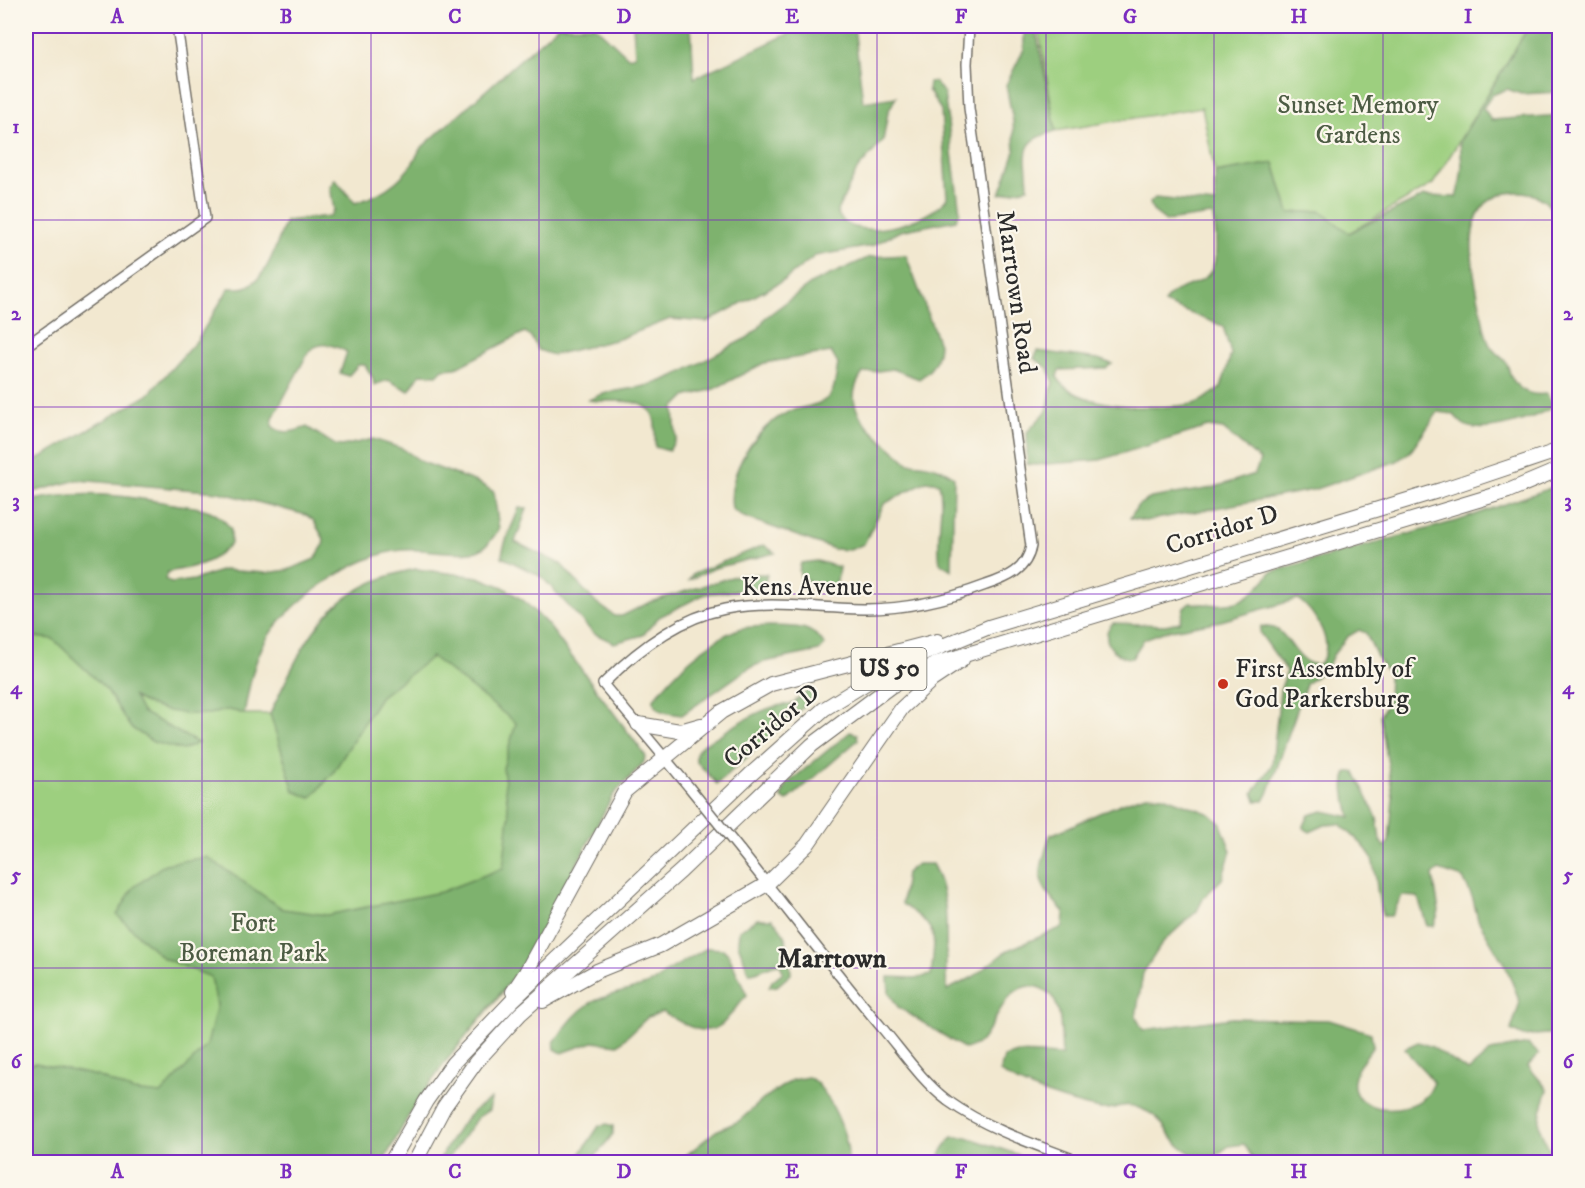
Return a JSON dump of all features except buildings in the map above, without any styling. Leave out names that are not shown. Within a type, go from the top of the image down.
[{"type":"highway","name":"Corridor D","points":[[391,1162],[426,1101],[453,1063],[489,1026],[750,775],[824,709],[894,666],[988,627],[1441,490],[1560,450]]},
{"type":"highway","name":"Corridor D","points":[[415,1162],[450,1098],[476,1062],[520,1014],[681,871],[812,745],[891,686],[938,663],[976,650],[1485,498],[1560,469]]},
{"type":"highway","points":[[489,1026],[525,974],[625,791],[708,722],[721,712],[771,684],[988,627]]},
{"type":"highway","points":[[520,1014],[597,971],[661,945],[767,884],[807,845],[902,708],[932,680],[976,650]]},
{"type":"highway","points":[[638,724],[680,731],[708,722]]},
{"type":"street","points":[[26,346],[205,218],[177,26]]},
{"type":"street","name":"Marrtown Road","points":[[969,26],[967,64],[969,108],[1031,546],[1025,564]]},
{"type":"street","name":"Kens Avenue","points":[[638,724],[603,684],[638,653],[675,628],[716,612],[747,606],[868,609],[916,604],[1003,579],[1025,564]]},
{"type":"street","points":[[638,724],[796,918],[840,978],[915,1067],[947,1100],[1024,1141],[1081,1162]]},
{"type":"green space","points":[[558,26],[595,26],[628,57],[635,55],[633,26],[691,26],[694,78],[805,26],[854,26],[863,102],[896,97],[888,112],[883,141],[857,170],[837,211],[844,222],[857,228],[890,227],[925,215],[947,198],[941,110],[928,90],[929,82],[935,82],[944,93],[960,212],[956,220],[900,231],[872,246],[815,256],[784,280],[707,322],[670,319],[619,339],[553,355],[538,350],[531,337],[525,332],[456,368],[443,369],[437,375],[420,374],[409,391],[388,380],[374,385],[373,378],[365,365],[358,365],[348,376],[340,373],[347,352],[337,347],[323,345],[309,351],[273,418],[272,426],[285,432],[307,427],[335,445],[342,446],[373,439],[403,449],[422,462],[479,483],[494,492],[499,529],[487,545],[477,551],[461,553],[404,550],[386,553],[347,569],[308,595],[276,625],[266,640],[255,666],[244,714],[227,710],[208,714],[180,713],[160,709],[134,697],[142,712],[198,743],[183,750],[153,742],[130,727],[107,690],[53,639],[26,636],[26,502],[63,496],[100,495],[197,507],[216,514],[231,529],[231,543],[218,556],[210,560],[168,572],[165,579],[171,583],[194,580],[223,570],[266,573],[288,570],[315,559],[323,546],[324,539],[313,520],[306,515],[219,492],[77,480],[26,494],[26,466],[148,395],[198,339],[229,288],[246,287],[262,274],[272,257],[286,221],[330,216],[334,210],[330,187],[335,179],[355,203],[376,195],[394,184],[409,168],[420,149]]},
{"type":"green space","points":[[1024,26],[1035,26],[1056,131],[1035,139],[1027,150],[1028,188],[1000,194],[1015,151],[1013,121],[1006,85],[1024,49]]},
{"type":"green space","name":"Sunset Memory Gardens","points":[[1038,26],[1529,26],[1433,184],[1349,233],[1320,211],[1289,213],[1274,163],[1215,173],[1202,107],[1056,131]]},
{"type":"green space","points":[[1529,26],[1559,26],[1559,92],[1521,94],[1507,89],[1492,95],[1483,108],[1492,120],[1559,115],[1559,251],[1555,221],[1549,206],[1539,197],[1516,192],[1497,196],[1485,205],[1477,217],[1473,233],[1473,268],[1489,344],[1505,361],[1516,385],[1529,393],[1546,394],[1554,406],[1523,420],[1483,428],[1463,424],[1453,414],[1438,412],[1411,451],[1397,461],[1313,490],[1145,521],[1130,518],[1138,505],[1151,498],[1212,488],[1255,474],[1260,460],[1223,429],[1208,427],[1100,460],[1027,464],[1027,432],[1047,411],[1053,381],[1048,368],[1034,358],[1038,351],[1098,359],[1112,364],[1106,368],[1059,370],[1057,377],[1067,388],[1100,402],[1140,407],[1178,406],[1196,403],[1221,388],[1231,354],[1223,326],[1164,303],[1170,295],[1205,278],[1211,271],[1215,260],[1216,243],[1216,229],[1212,215],[1166,221],[1153,211],[1150,203],[1155,198],[1215,204],[1215,173],[1274,163],[1289,213],[1320,211],[1349,233],[1424,196],[1456,197],[1459,191],[1462,166],[1460,141]]},
{"type":"green space","points":[[906,255],[939,344],[936,360],[928,372],[919,379],[893,369],[863,373],[856,387],[854,400],[865,423],[908,463],[933,466],[954,477],[952,570],[940,563],[941,493],[939,483],[926,481],[884,504],[864,544],[850,550],[834,549],[744,517],[732,509],[731,495],[734,480],[746,452],[755,439],[778,418],[829,397],[835,382],[838,364],[831,352],[764,363],[714,389],[685,397],[674,408],[676,438],[669,451],[655,447],[654,418],[650,410],[644,406],[636,403],[589,400],[603,394],[661,381],[698,364],[747,338],[759,328],[765,318],[812,283],[870,257]]},
{"type":"green space","points":[[1559,485],[1559,1033],[1523,1036],[1511,1030],[1519,1005],[1518,997],[1506,967],[1478,920],[1473,899],[1463,878],[1439,870],[1433,875],[1439,911],[1434,926],[1427,926],[1418,897],[1402,896],[1391,916],[1383,916],[1373,861],[1364,846],[1340,824],[1325,825],[1310,832],[1303,828],[1309,815],[1323,811],[1351,817],[1344,783],[1347,772],[1355,772],[1377,818],[1380,840],[1384,847],[1389,842],[1393,797],[1380,715],[1388,703],[1389,673],[1379,661],[1366,633],[1359,630],[1347,637],[1333,655],[1327,668],[1306,684],[1264,801],[1256,801],[1253,793],[1272,765],[1280,691],[1287,671],[1260,633],[1261,626],[1276,629],[1299,656],[1311,664],[1318,665],[1324,657],[1325,639],[1317,621],[1305,605],[1298,599],[1221,621],[1166,631],[1144,639],[1132,658],[1119,655],[1114,651],[1107,640],[1107,635],[1113,623],[1165,625],[1180,622],[1184,608],[1190,603],[1227,604],[1236,602],[1253,592],[1271,572],[1460,520]]},
{"type":"green space","points":[[519,508],[527,509],[515,542],[561,564],[594,601],[615,616],[622,616],[650,602],[738,575],[767,574],[764,588],[705,594],[659,617],[643,635],[614,643],[593,633],[542,577],[502,557]]},
{"type":"green space","points":[[764,545],[775,553],[715,568],[689,580],[693,574]]},
{"type":"green space","points":[[817,561],[839,567],[836,588],[814,584],[801,578],[799,571],[801,563]]},
{"type":"green space","name":"Fort Boreman Park","points":[[416,569],[478,577],[503,587],[524,601],[548,625],[645,755],[644,762],[613,795],[503,992],[446,1061],[413,1108],[383,1162],[26,1162],[26,609],[139,680],[244,714],[270,714],[308,640],[340,603],[360,589],[385,577]]},
{"type":"green space","points":[[416,569],[478,577],[503,587],[524,601],[548,625],[645,755],[644,762],[613,795],[526,961],[446,1061],[413,1108],[383,1162],[26,1162],[26,1065],[36,1063],[97,1076],[133,1091],[161,1094],[207,1045],[217,1005],[211,977],[163,958],[117,915],[133,888],[165,864],[207,857],[283,909],[327,915],[441,892],[503,868],[509,816],[503,768],[516,723],[432,657],[380,697],[333,773],[311,798],[294,791],[270,714],[308,640],[322,620],[339,603],[360,589],[385,577]]},
{"type":"green space","points":[[769,626],[807,630],[825,645],[819,651],[764,662],[749,668],[682,715],[664,712],[657,708],[653,700],[670,680],[701,651],[740,629]]},
{"type":"green space","points":[[812,688],[814,696],[809,702],[717,784],[696,761],[696,753],[701,746],[757,713],[780,705],[790,705]]},
{"type":"green space","points":[[850,732],[857,734],[858,740],[787,801],[781,797],[788,783]]},
{"type":"green space","points":[[1147,795],[1163,796],[1210,814],[1221,824],[1231,851],[1222,879],[1204,897],[1197,911],[1163,942],[1143,973],[1136,1017],[1143,1030],[1232,1018],[1329,1020],[1371,1033],[1373,1046],[1357,1070],[1354,1084],[1357,1095],[1365,1103],[1391,1109],[1417,1102],[1427,1095],[1434,1083],[1405,1048],[1418,1042],[1432,1047],[1468,1071],[1491,1051],[1528,1044],[1539,1054],[1528,1066],[1548,1090],[1541,1112],[1540,1127],[1556,1162],[1255,1162],[1244,1144],[1229,1146],[1207,1162],[1202,1162],[1174,1141],[1159,1120],[1147,1111],[1132,1106],[1100,1109],[1076,1103],[1033,1089],[1000,1072],[1004,1057],[1018,1053],[1062,1055],[1061,1025],[1057,1006],[1046,991],[1037,987],[1018,990],[1003,1005],[981,1041],[965,1049],[898,1007],[889,993],[888,977],[917,978],[931,975],[934,949],[932,932],[928,926],[902,904],[906,873],[917,864],[932,864],[939,878],[945,910],[947,990],[973,977],[1008,950],[1063,927],[1064,912],[1047,892],[1041,877],[1050,835],[1110,808]]},
{"type":"green space","points":[[757,919],[772,919],[785,937],[791,974],[777,986],[769,987],[772,981],[783,972],[780,964],[749,973],[738,944],[739,930]]},
{"type":"green space","points":[[707,948],[723,949],[728,954],[747,995],[721,1025],[714,1029],[699,1029],[683,1024],[663,1012],[648,1017],[618,1045],[593,1042],[562,1053],[555,1049],[554,1042],[574,1017],[589,1004],[652,982]]},
{"type":"green space","points":[[808,1077],[823,1091],[837,1115],[846,1141],[847,1162],[678,1162],[716,1131],[739,1121],[766,1097],[792,1080]]},
{"type":"green space","points":[[491,1099],[489,1110],[477,1118],[446,1162],[438,1162],[467,1118]]},
{"type":"green space","points":[[607,1124],[613,1126],[613,1134],[591,1162],[575,1162],[599,1126]]},
{"type":"green space","points":[[952,1137],[967,1137],[1039,1162],[937,1162]]},
{"type":"place","name":"First Assembly of God Parkersburg","points":[[1223,684]]},
{"type":"district","name":"Marrtown","points":[[832,959]]}]
